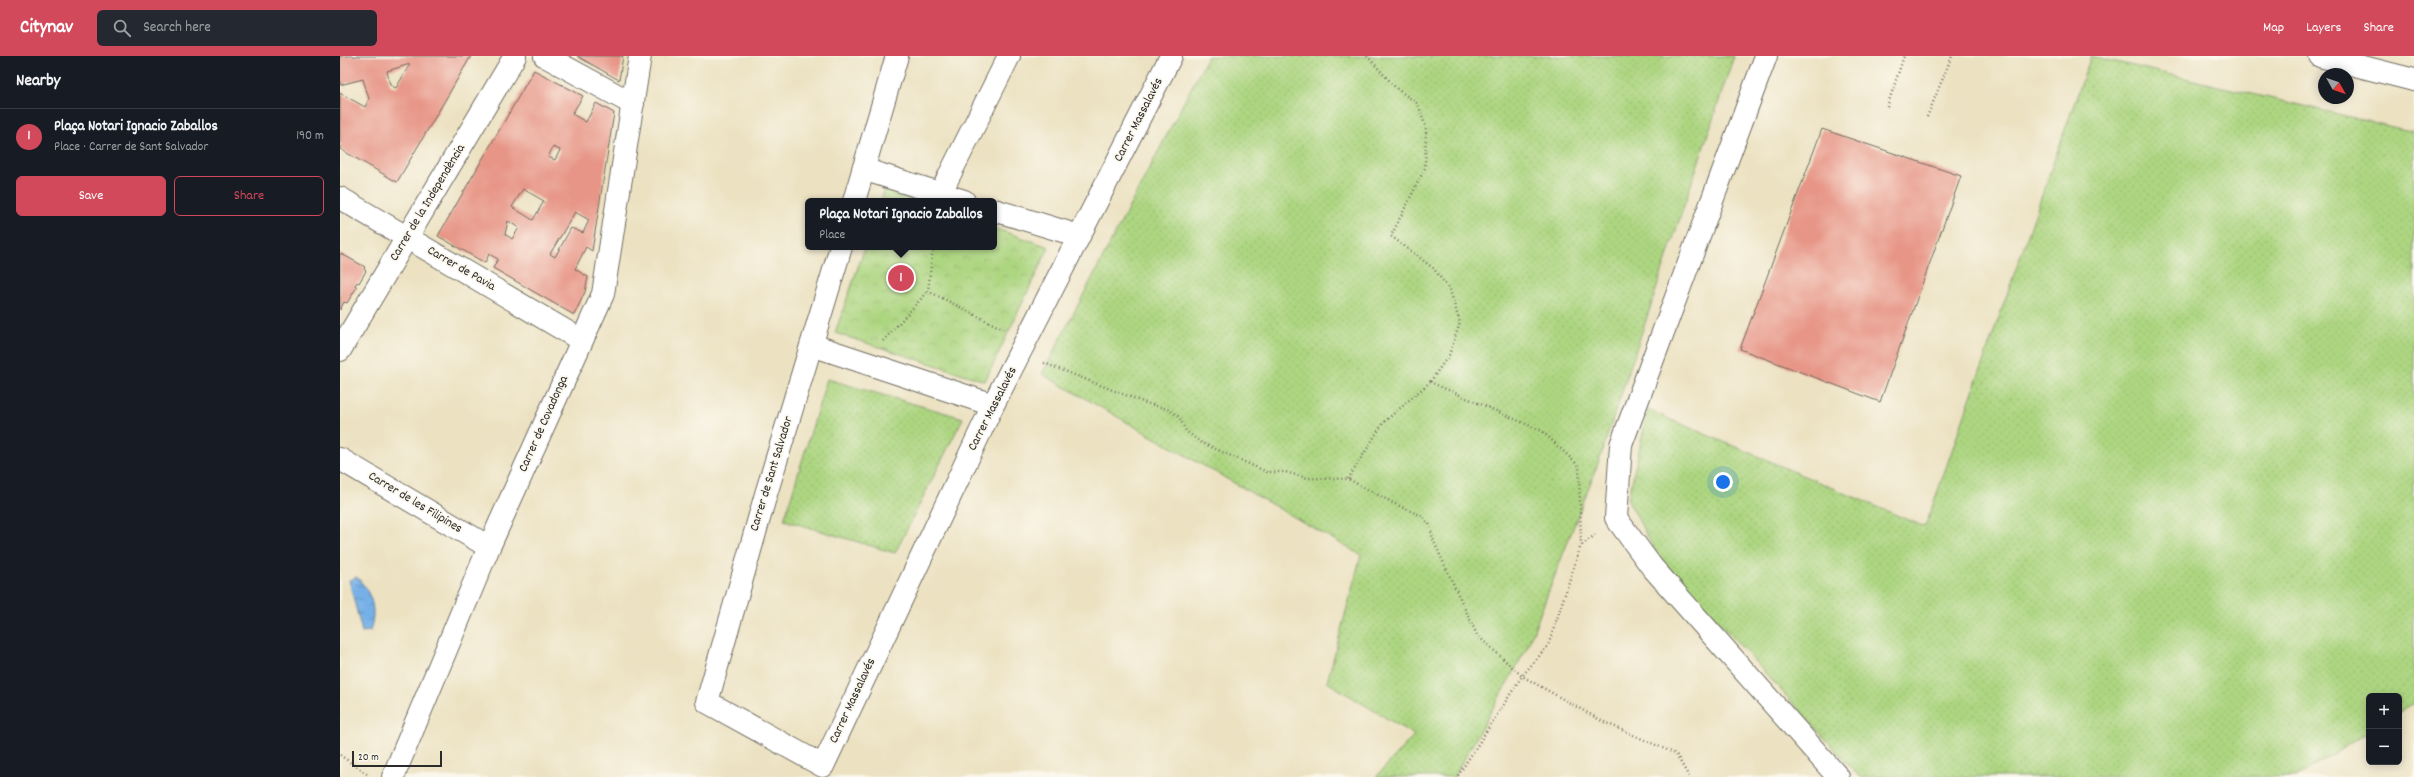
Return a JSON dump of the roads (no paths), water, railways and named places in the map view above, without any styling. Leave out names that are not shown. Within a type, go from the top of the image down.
[{"type":"street","name":"Carrer de la Independència","points":[[340,350],[408,238],[514,56]]},
{"type":"street","points":[[545,56],[633,104]]},
{"type":"street","name":"Carrer de Covadonga","points":[[393,777],[489,547],[602,294],[640,56]]},
{"type":"street","points":[[855,198],[896,56]]},
{"type":"street","points":[[940,194],[1009,56]]},
{"type":"street","name":"Carrer Massalavés","points":[[823,766],[993,405],[1022,352],[1171,56]]},
{"type":"street","points":[[1766,56],[1621,444],[1616,518],[1652,567],[1838,777]]},
{"type":"street","points":[[2320,56],[2414,80]]},
{"type":"street","points":[[863,169],[954,198]]},
{"type":"street","name":"Carrer de Pavia","points":[[340,198],[581,340]]},
{"type":"street","points":[[997,211],[1080,236]]},
{"type":"street","name":"Carrer de Sant Salvador","points":[[823,766],[707,702],[766,494],[840,250]]},
{"type":"street","points":[[812,345],[993,405]]},
{"type":"street","name":"Carrer de les Filipines","points":[[340,459],[489,547]]},
{"type":"water","points":[[357,577],[370,596],[372,602],[373,616],[370,631],[362,632],[349,580]]},
{"type":"place","name":"Plaça Notari Ignacio Zaballos","points":[[901,278]]}]
